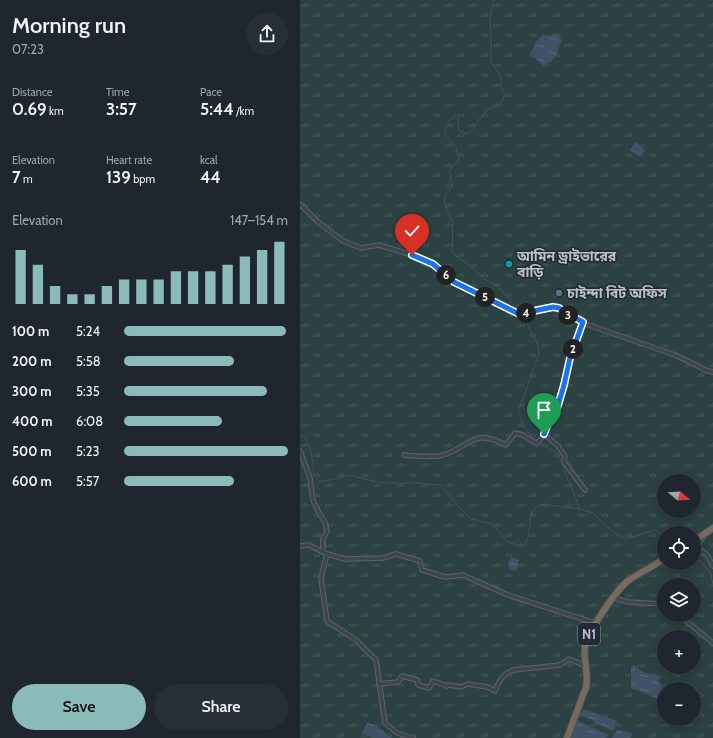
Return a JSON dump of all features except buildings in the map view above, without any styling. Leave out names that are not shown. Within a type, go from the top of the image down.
[{"type":"highway","points":[[701,537],[713,528]]},
{"type":"highway","name":"N1","points":[[567,738],[588,679],[585,648],[595,623],[629,581],[657,563]]},
{"type":"street","points":[[300,204],[318,222],[343,241],[361,248],[379,245],[412,255],[433,264],[454,282],[519,314],[553,307],[559,308],[583,322],[675,355],[705,370],[713,372]]},
{"type":"street","points":[[404,455],[439,456],[453,451],[474,439],[482,437],[493,438],[506,445],[515,433],[523,435],[537,444],[556,412],[570,358],[583,322]]},
{"type":"street","points":[[543,436],[558,446],[566,456],[564,462],[585,490]]},
{"type":"street","points":[[300,451],[310,478],[313,500],[325,522],[327,532],[323,538],[323,551]]},
{"type":"street","points":[[706,534],[698,544],[699,548],[707,555],[713,566]]},
{"type":"street","points":[[300,546],[309,545],[327,554],[345,559],[383,558],[396,554],[420,561],[422,570],[445,577],[462,575],[508,595],[595,623]]},
{"type":"street","points":[[327,554],[321,578],[327,621],[356,640],[376,660],[385,723],[397,733],[413,738]]},
{"type":"street","points":[[614,598],[628,602],[657,604]]},
{"type":"street","points":[[688,622],[713,643]]},
{"type":"street","points":[[379,684],[398,682],[402,676],[417,680],[418,685],[429,688],[433,681],[447,686],[462,687],[468,684],[488,687],[495,691],[501,679],[507,672],[514,670],[560,665],[569,659],[586,666]]},
{"type":"green space","points":[[300,0],[713,0],[713,738],[300,738]]},
{"type":"water","points":[[554,33],[562,40],[557,52],[558,55],[550,62],[543,65],[530,54],[536,42],[544,34],[546,36],[551,36]]},
{"type":"water","points":[[635,142],[645,150],[640,157],[630,150]]},
{"type":"water","points":[[511,557],[519,560],[516,571],[509,569],[508,564]]},
{"type":"water","points":[[634,665],[646,673],[661,676],[659,682],[657,682],[657,698],[631,688],[631,668]]},
{"type":"water","points":[[584,709],[617,721],[613,731],[580,715]]},
{"type":"water","points":[[577,720],[608,735],[606,738],[571,738]]},
{"type":"water","points":[[367,723],[375,725],[392,738],[372,738],[362,732]]},
{"type":"water","points":[[617,730],[631,733],[630,738],[612,738]]},
{"type":"waterway","points":[[495,0],[490,18],[491,62],[501,76],[501,85],[505,95],[500,105],[493,107],[484,113],[468,134],[459,131],[458,118],[455,116],[447,124],[445,134],[456,147],[459,160],[449,171],[453,186],[444,196],[446,210],[453,222],[452,253],[474,269],[484,279],[499,287],[512,303],[521,311],[539,348],[538,356],[518,413],[527,431],[538,441]]},
{"type":"waterway","points":[[300,435],[304,437],[309,447],[314,476],[321,482],[350,475],[381,483],[441,485],[457,505],[471,519],[492,524],[508,542],[523,547],[528,538],[531,514],[536,507],[542,504],[580,509],[593,513],[614,533],[627,539],[654,530],[657,532]]},
{"type":"waterway","points":[[540,443],[556,452],[560,458],[580,509]]},
{"type":"waterway","points":[[701,562],[710,572],[713,584]]},
{"type":"place","name":"আমিন ড্রাইভারের বাড়ি","points":[[509,264]]},
{"type":"place","name":"চাইন্দা বিট অফিস","points":[[559,293]]},
{"type":"route","points":[[412,255],[433,264],[454,282],[519,314],[553,307],[559,308],[583,322],[570,358],[556,412],[548,424],[544,434]]}]
